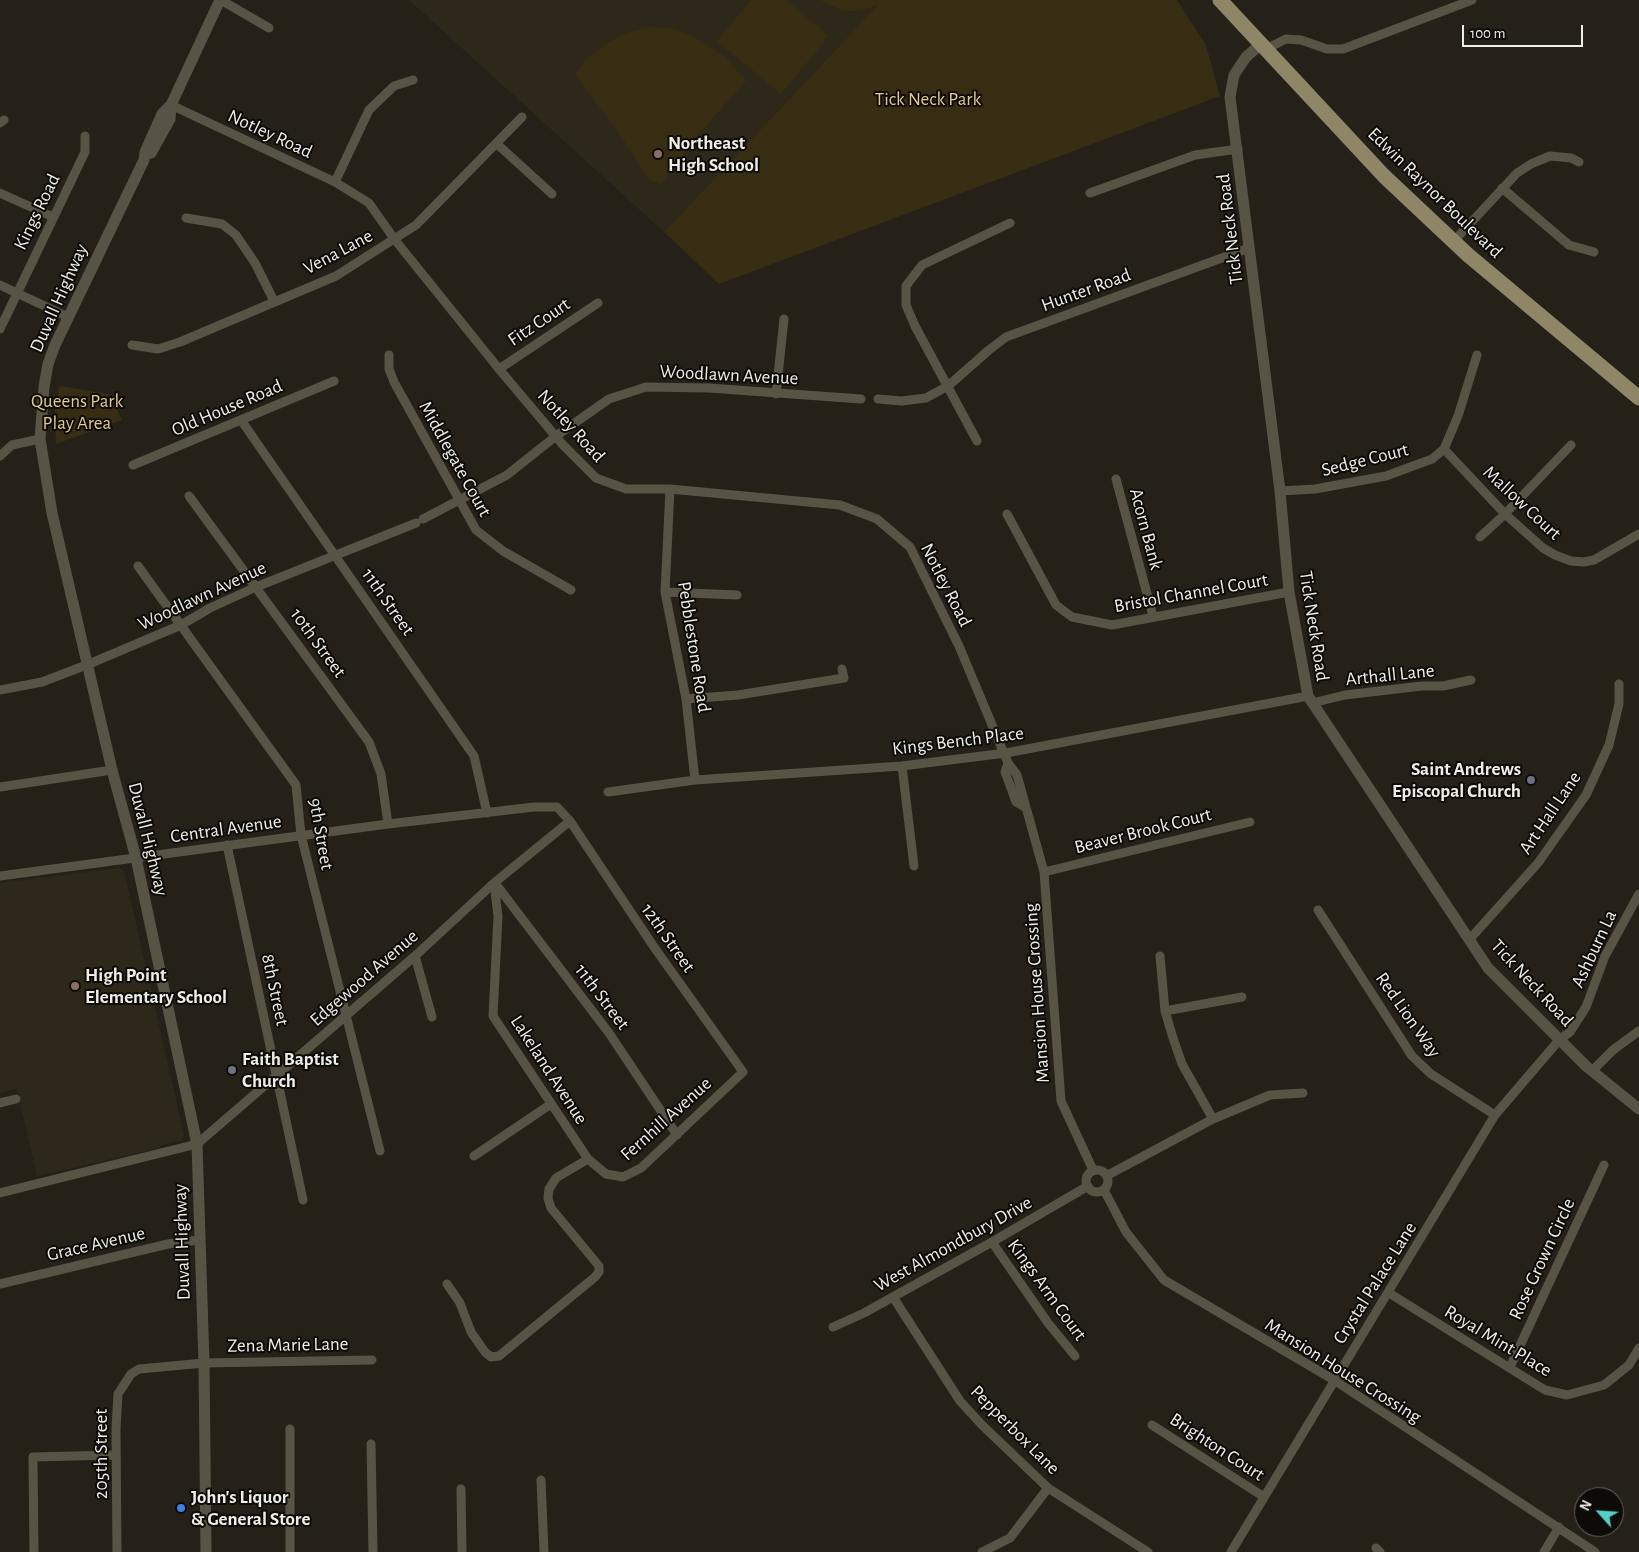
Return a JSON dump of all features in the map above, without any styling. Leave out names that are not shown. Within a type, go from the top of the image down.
[{"type":"main road","name":"Edwin Raynor Boulevard","points":[[1220,0],[1384,176],[1453,242],[1639,398]]},
{"type":"street","points":[[221,0],[269,28]]},
{"type":"street","name":"Duvall Highway","points":[[206,1552],[204,1363],[197,1144],[136,858],[112,770],[89,664],[52,513],[40,439],[42,401],[48,364],[68,317],[144,160],[153,151],[170,119],[171,105],[221,0]]},
{"type":"street","points":[[1263,47],[1286,39],[1302,40],[1327,49],[1343,49],[1472,0]]},
{"type":"street","name":"Tick Neck Road","points":[[1263,47],[1240,65],[1230,86],[1230,97],[1280,492],[1289,592],[1310,700],[1488,968],[1592,1071],[1639,1108]]},
{"type":"street","points":[[335,182],[370,110],[394,86],[413,80]]},
{"type":"street","name":"Notley Road","points":[[171,105],[335,182],[369,203],[395,240],[499,369],[556,436],[596,478],[626,489],[670,490],[840,505],[877,519],[910,547],[960,646],[1006,753]]},
{"type":"street","name":"Vena Lane","points":[[132,344],[158,349],[180,342],[336,276],[416,225],[522,117]]},
{"type":"street","name":"Kings Road","points":[[0,329],[16,291],[85,152],[85,136]]},
{"type":"street","points":[[497,144],[552,194]]},
{"type":"street","points":[[1090,193],[1195,155],[1238,149]]},
{"type":"street","points":[[1453,242],[1517,173],[1550,156],[1566,157],[1579,162]]},
{"type":"street","points":[[1502,188],[1569,245],[1594,252]]},
{"type":"street","points":[[0,193],[53,217]]},
{"type":"street","points":[[186,218],[222,224],[236,235],[255,263],[274,301]]},
{"type":"street","points":[[977,440],[906,305],[906,286],[922,265],[1010,223]]},
{"type":"street","name":"Hunter Road","points":[[948,386],[988,350],[1006,337],[1249,248]]},
{"type":"street","points":[[0,285],[68,317]]},
{"type":"street","name":"Fitz Court","points":[[499,369],[598,303]]},
{"type":"street","points":[[776,394],[784,319]]},
{"type":"street","name":"Middlegate Court","points":[[389,355],[389,369],[394,382],[476,530],[503,552],[571,590]]},
{"type":"street","points":[[1444,449],[1458,416],[1477,355]]},
{"type":"street","name":"Old House Road","points":[[132,465],[334,381]]},
{"type":"street","points":[[878,399],[902,401],[926,398],[948,386]]},
{"type":"street","name":"Woodlawn Avenue","points":[[0,690],[42,682],[89,664],[181,625],[210,608],[256,587],[420,521],[507,475],[556,436],[609,399],[646,387],[709,388],[861,399]]},
{"type":"street","name":"11th Street","points":[[241,420],[474,756],[487,812]]},
{"type":"street","points":[[0,456],[12,445],[40,439]]},
{"type":"street","points":[[1480,537],[1505,514],[1571,445]]},
{"type":"street","name":"Sedge Court","points":[[1280,492],[1316,489],[1386,476],[1432,459],[1444,449]]},
{"type":"street","name":"Mallow Court","points":[[1444,449],[1505,514],[1543,548],[1571,561],[1584,562],[1594,560],[1639,534]]},
{"type":"street","name":"Acorn Bank","points":[[1116,479],[1153,616]]},
{"type":"street","name":"Pebblestone Road","points":[[670,490],[665,592],[686,699],[695,780]]},
{"type":"street","name":"10th Street","points":[[189,496],[369,742],[380,774],[388,824]]},
{"type":"street","name":"Bristol Channel Court","points":[[1007,514],[1056,605],[1072,617],[1112,625],[1289,592]]},
{"type":"street","name":"9th Street","points":[[138,566],[296,785],[301,835],[380,1151]]},
{"type":"street","points":[[665,592],[737,595]]},
{"type":"street","points":[[686,699],[738,695],[844,678],[842,669]]},
{"type":"street","name":"Arthall Lane","points":[[1310,700],[1422,686],[1443,686],[1471,680]]},
{"type":"street","name":"Art Hall Lane","points":[[1469,940],[1538,863],[1586,795],[1609,745],[1619,704],[1619,684]]},
{"type":"street","name":"Kings Bench Place","points":[[608,792],[695,780],[902,766],[1006,753],[1310,700]]},
{"type":"street","name":"Mansion House Crossing","points":[[1006,753],[1008,763],[1005,772],[1016,802],[1026,808],[1044,872],[1061,1101],[1093,1170]]},
{"type":"street","points":[[902,766],[914,866]]},
{"type":"street","points":[[0,787],[112,770]]},
{"type":"street","name":"Central Avenue","points":[[0,876],[487,812],[558,807],[570,821]]},
{"type":"street","name":"Edgewood Avenue","points":[[0,1193],[197,1144],[415,956],[494,883],[570,821]]},
{"type":"street","name":"12th Street","points":[[570,821],[654,947],[743,1072]]},
{"type":"street","name":"Beaver Brook Court","points":[[1044,872],[1250,822]]},
{"type":"street","name":"8th Street","points":[[227,845],[303,1200]]},
{"type":"street","name":"11th Street","points":[[494,883],[609,1033],[677,1134]]},
{"type":"street","name":"Lakeland Avenue","points":[[494,883],[498,916],[493,1016],[588,1159],[606,1174]]},
{"type":"street","name":"Ashburn La","points":[[1560,1039],[1570,1032],[1586,1007],[1605,956],[1639,894]]},
{"type":"street","name":"Red Lion Way","points":[[1318,910],[1412,1056],[1431,1074],[1495,1115]]},
{"type":"street","points":[[415,956],[432,1018]]},
{"type":"street","points":[[1160,956],[1165,1011],[1182,1064],[1213,1119]]},
{"type":"street","points":[[1165,1011],[1242,997]]},
{"type":"street","points":[[1592,1071],[1613,1050],[1639,1032]]},
{"type":"street","name":"Crystal Palace Lane","points":[[1231,1552],[1334,1380],[1389,1294],[1495,1115],[1560,1039]]},
{"type":"street","name":"Fernhill Avenue","points":[[606,1174],[623,1177],[641,1168],[743,1072]]},
{"type":"street","points":[[1108,1176],[1213,1119],[1270,1095],[1303,1093]]},
{"type":"street","points":[[0,1103],[16,1100]]},
{"type":"street","points":[[474,1156],[551,1104]]},
{"type":"street","points":[[447,1284],[460,1303],[471,1332],[485,1352],[491,1357],[499,1356],[595,1277],[599,1272],[599,1266],[551,1208],[548,1198],[549,1189],[556,1178],[588,1159]]},
{"type":"street","name":"Rose Grown Circle","points":[[1510,1367],[1604,1165]]},
{"type":"street","points":[[1093,1170],[1100,1170],[1108,1176],[1108,1185],[1104,1190],[1093,1191],[1088,1186],[1086,1179],[1093,1170]]},
{"type":"street","name":"West Almondbury Drive","points":[[833,1327],[893,1297],[1088,1186]]},
{"type":"street","name":"Mansion House Crossing","points":[[1104,1190],[1126,1232],[1164,1280],[1334,1380],[1595,1552]]},
{"type":"street","name":"Grace Avenue","points":[[0,1284],[168,1244],[199,1240]]},
{"type":"street","name":"Kings Arm Court","points":[[992,1242],[1048,1323],[1075,1356]]},
{"type":"street","name":"Royal Mint Place","points":[[1389,1294],[1546,1390],[1567,1395],[1604,1385],[1629,1365],[1639,1348]]},
{"type":"street","name":"Pepperbox Lane","points":[[893,1297],[960,1401],[982,1426],[1048,1488],[1148,1552]]},
{"type":"street","name":"Zena Marie Lane","points":[[204,1363],[372,1360]]},
{"type":"street","name":"205th Street","points":[[117,1552],[116,1455],[118,1394],[131,1374],[139,1369],[204,1363]]},
{"type":"street","name":"Brighton Court","points":[[1152,1425],[1264,1497]]},
{"type":"street","points":[[290,1428],[290,1552]]},
{"type":"street","points":[[371,1444],[373,1552]]},
{"type":"street","points":[[34,1552],[33,1456],[116,1455]]},
{"type":"street","points":[[540,1480],[544,1552]]},
{"type":"street","points":[[982,1552],[1010,1538],[1048,1488]]},
{"type":"street","points":[[462,1489],[462,1552]]},
{"type":"street","points":[[1544,1552],[1559,1527]]},
{"type":"shaded area","name":"Northeast High School","points":[[409,0],[883,0],[664,232]]},
{"type":"shaded area","name":"High Point Elementary School","points":[[119,868],[124,871],[184,1135],[181,1140],[161,1145],[159,1148],[37,1176],[17,1089],[0,1093],[0,883]]},
{"type":"green space","points":[[751,0],[786,0],[829,36],[781,94],[717,41]]},
{"type":"green space","name":"Tick Neck Park","points":[[820,0],[1177,0],[1206,45],[1220,96],[719,284],[664,232],[878,5],[859,11],[843,11]]},
{"type":"green space","points":[[650,27],[676,29],[701,41],[725,57],[746,81],[705,127],[661,184],[649,180],[617,130],[575,74],[589,57],[607,43],[626,33]]},
{"type":"green space","name":"Queens Park Play Area","points":[[59,386],[109,394],[122,420],[56,444],[55,409]]},
{"type":"place","name":"Northeast High School","points":[[658,154]]},
{"type":"place","name":"Saint Andrews Episcopal Church","points":[[1531,780]]},
{"type":"place","name":"High Point Elementary School","points":[[75,986]]},
{"type":"place","name":"Faith Baptist Church","points":[[232,1070]]},
{"type":"place","name":"John's Liquor & General Store","points":[[181,1508]]}]
